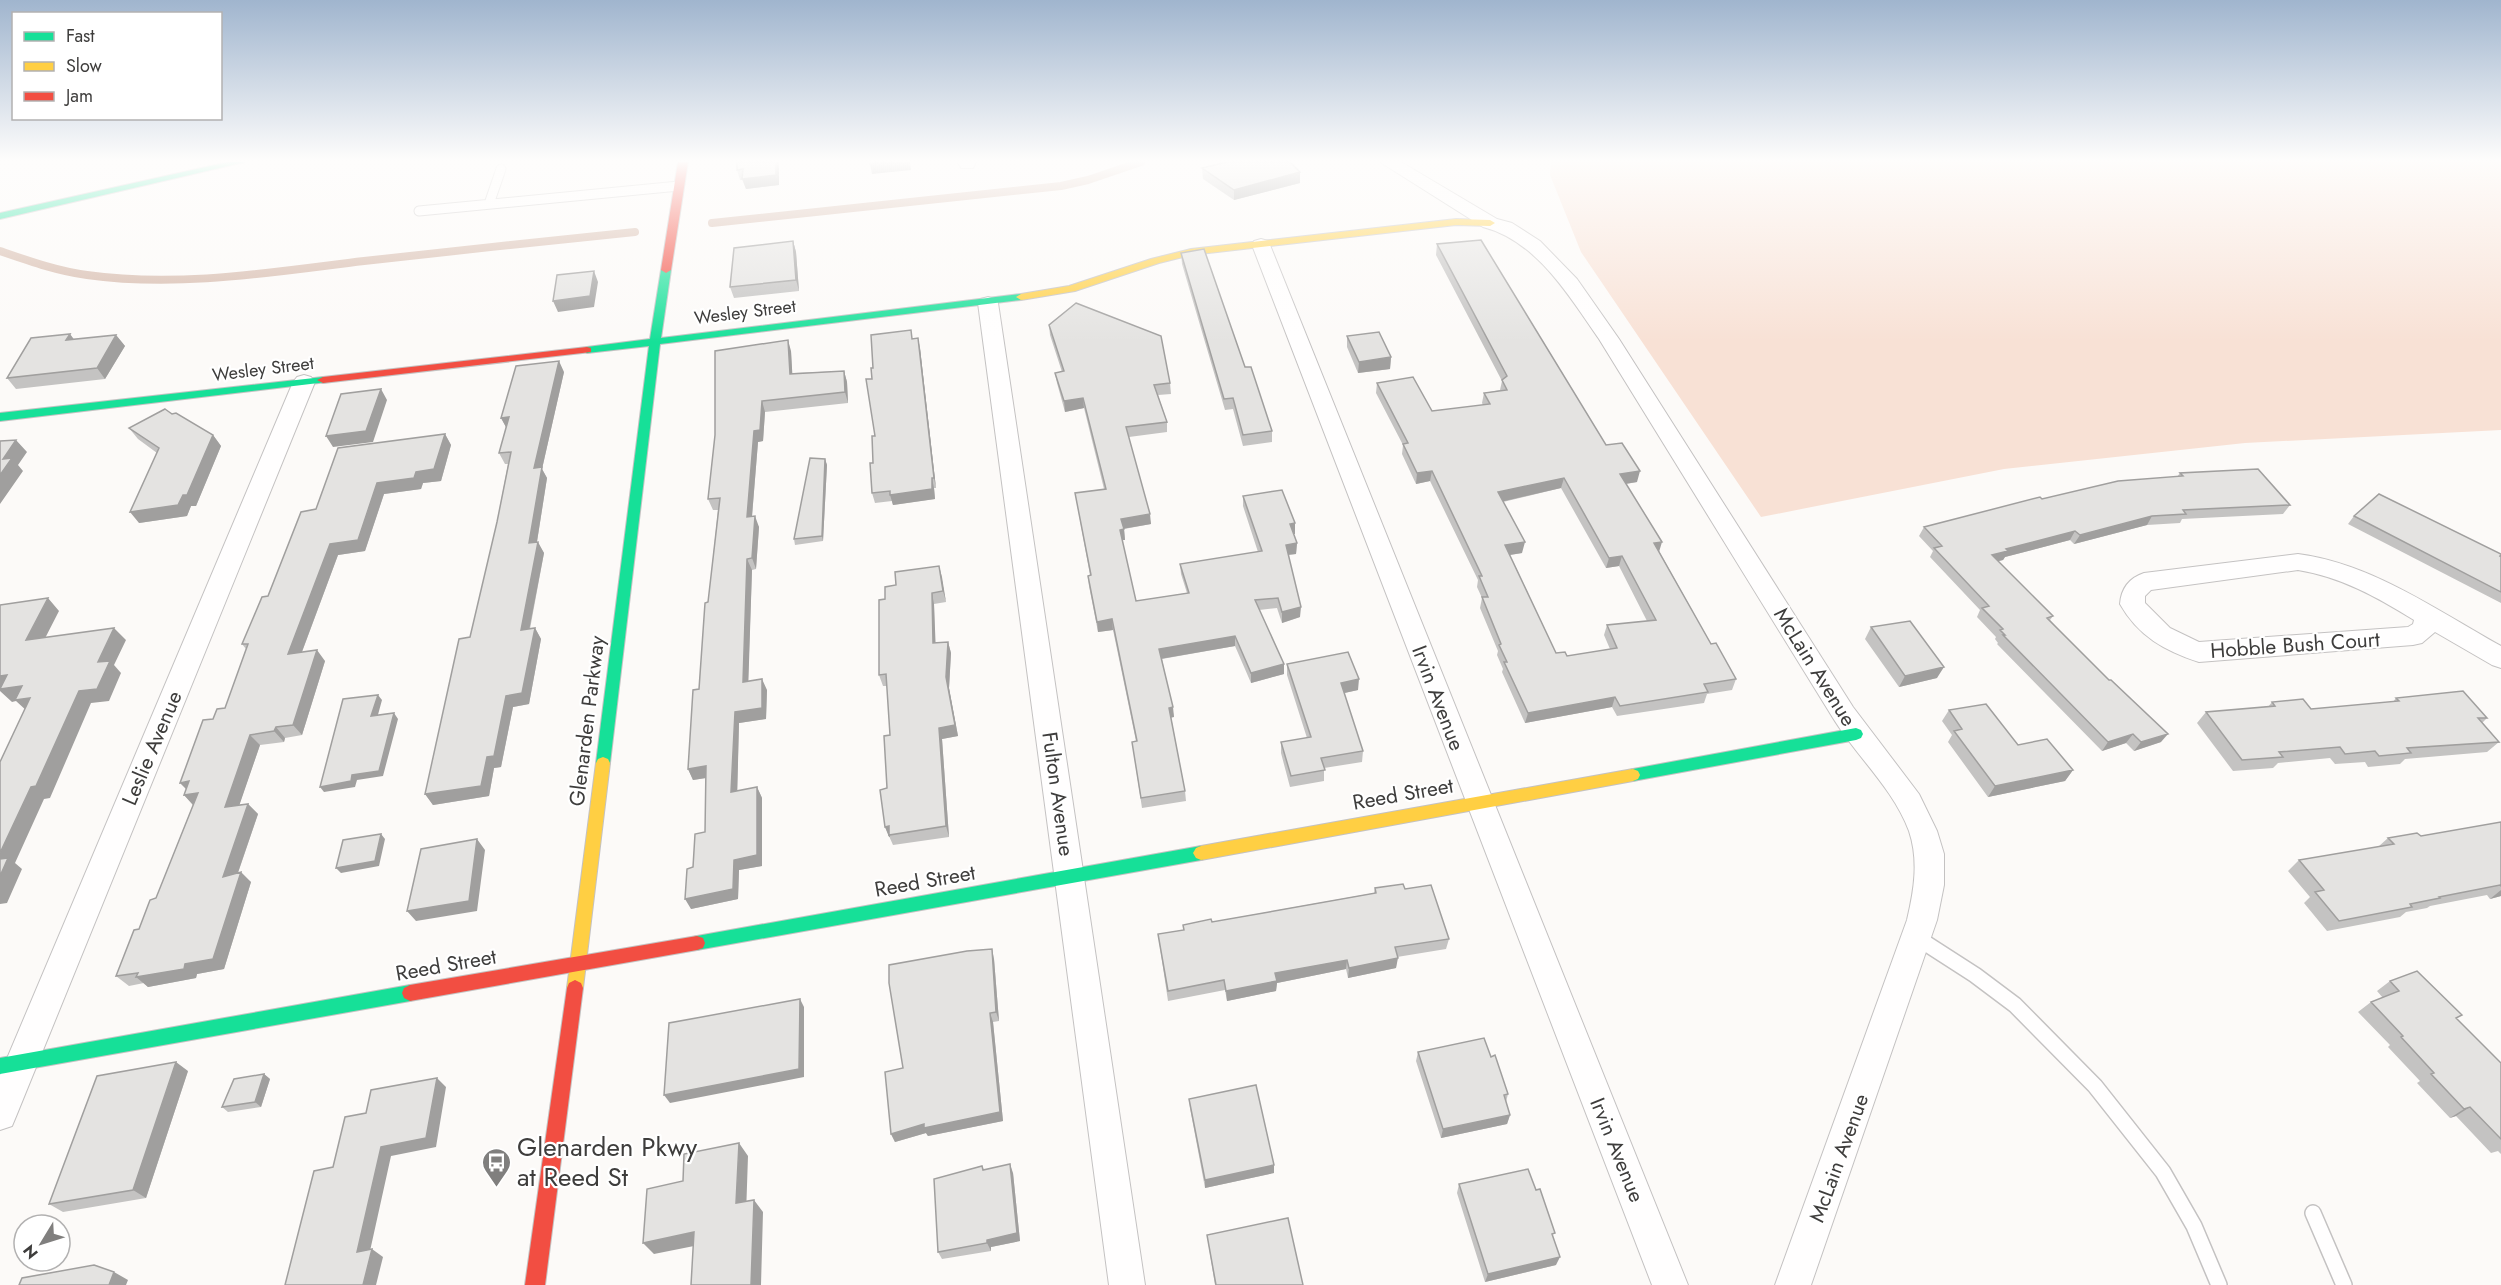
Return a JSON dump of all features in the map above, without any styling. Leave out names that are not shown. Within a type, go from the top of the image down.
[{"type":"street","name":"Glenarden Parkway","points":[[535,1285],[578,963],[655,342],[674,222]]},
{"type":"street","name":"Wesley Street","points":[[0,417],[655,342],[889,312],[988,303],[1071,288],[1173,256],[1456,222],[1490,223]]},
{"type":"street","name":"McLain Avenue","points":[[1490,223],[1513,232],[1533,245],[1559,270],[1582,299],[1856,734],[1904,798],[1922,828],[1927,845],[1932,878],[1916,937],[1793,1285]]},
{"type":"street","name":"Irvin Avenue","points":[[1261,244],[1478,802],[1670,1285]]},
{"type":"street","name":"Fulton Avenue","points":[[988,303],[1127,1285]]},
{"type":"street","name":"Leslie Avenue","points":[[0,1114],[10,1064],[304,382]]},
{"type":"street","name":"Hobble Bush Court","points":[[2427,616],[2424,629],[2413,636],[2199,652],[2177,645],[2158,634],[2145,622],[2132,604],[2133,593],[2144,582],[2298,562],[2336,568],[2377,586],[2501,658]]},
{"type":"street","name":"Reed Street","points":[[10,1064],[1069,877],[1856,734]]},
{"type":"lane","points":[[1916,937],[1975,975],[2015,1005],[2095,1086],[2163,1172],[2194,1226],[2219,1285]]},
{"type":"lane","points":[[2313,1213],[2344,1285]]},
{"type":"shaded area","points":[[1569,222],[2501,222],[2501,430],[2245,443],[2004,469],[1761,517],[1581,252]]},
{"type":"building","points":[[1481,240],[1606,445],[1622,443],[1640,471],[1620,474],[1662,542],[1654,543],[1711,644],[1716,643],[1736,679],[1704,684],[1708,692],[1620,706],[1615,697],[1528,713],[1504,662],[1507,662],[1482,597],[1488,597],[1479,576],[1482,576],[1432,471],[1417,473],[1403,444],[1408,443],[1377,383],[1413,377],[1432,411],[1490,404],[1484,393],[1507,390],[1502,380],[1507,376],[1437,244]],"holes":[[[1564,478],[1609,558],[1622,556],[1656,620],[1607,625],[1617,648],[1567,656],[1565,652],[1556,653],[1505,545],[1525,542],[1498,492]]]},
{"type":"building","points":[[793,241],[796,280],[730,287],[734,248]]},
{"type":"building","points":[[1204,249],[1245,367],[1251,367],[1272,431],[1243,435],[1233,398],[1224,399],[1181,253]]},
{"type":"building","points":[[594,271],[590,296],[553,301],[557,275]]},
{"type":"building","points":[[1076,303],[1161,336],[1170,383],[1154,385],[1167,422],[1126,427],[1150,514],[1121,519],[1124,529],[1120,530],[1136,601],[1189,593],[1180,564],[1262,551],[1243,496],[1282,490],[1295,523],[1290,524],[1297,543],[1286,545],[1301,607],[1282,612],[1278,598],[1255,600],[1284,664],[1251,673],[1235,636],[1159,649],[1173,707],[1169,708],[1185,791],[1141,798],[1132,742],[1137,741],[1112,619],[1097,622],[1088,576],[1091,575],[1075,493],[1106,489],[1083,398],[1064,401],[1055,373],[1064,371],[1049,325]]},
{"type":"building","points":[[911,330],[912,339],[918,338],[934,478],[932,478],[932,489],[890,495],[890,491],[872,493],[870,463],[873,463],[872,436],[875,436],[866,379],[872,379],[871,335]]},
{"type":"building","points":[[1379,332],[1391,357],[1359,362],[1347,336]]},
{"type":"building","points":[[70,334],[66,340],[116,335],[97,368],[7,378],[31,338]]},
{"type":"building","points":[[788,340],[790,374],[844,371],[845,392],[762,401],[760,430],[754,431],[747,517],[755,516],[752,558],[747,559],[743,682],[762,679],[762,708],[735,712],[731,792],[757,787],[757,855],[734,860],[733,889],[685,899],[687,869],[693,867],[695,834],[705,832],[706,766],[688,769],[693,690],[699,689],[705,603],[708,602],[720,498],[708,499],[715,435],[715,351]]},
{"type":"building","points":[[559,361],[534,468],[542,467],[529,543],[538,542],[521,630],[535,628],[522,693],[506,696],[494,756],[487,757],[481,786],[425,794],[459,639],[470,637],[497,522],[511,452],[499,453],[509,417],[501,418],[516,366]]},
{"type":"building","points":[[381,389],[366,431],[326,436],[341,394]]},
{"type":"building","points":[[165,409],[213,435],[187,495],[183,495],[178,505],[130,512],[159,448],[129,428]]},
{"type":"building","points":[[445,434],[434,469],[416,472],[414,478],[377,483],[358,540],[330,544],[288,654],[317,650],[293,725],[276,727],[274,731],[250,735],[225,807],[248,804],[223,877],[241,872],[213,959],[185,964],[184,969],[136,977],[138,973],[116,976],[134,930],[139,929],[150,900],[156,898],[198,793],[184,795],[189,781],[180,783],[203,720],[213,719],[217,709],[225,708],[248,644],[242,644],[262,597],[268,596],[301,512],[316,509],[338,448]]},
{"type":"building","points":[[16,440],[3,459],[12,458],[0,475],[0,441]]},
{"type":"building","points":[[810,458],[825,459],[822,536],[794,539]]},
{"type":"building","points":[[2258,469],[2290,505],[2183,510],[2186,514],[2152,516],[2080,535],[2075,531],[2006,549],[2008,551],[1992,555],[2053,616],[2047,618],[2109,680],[2168,734],[2141,742],[2133,734],[2108,742],[2003,635],[2005,635],[2000,630],[2003,629],[1982,608],[1989,606],[1934,548],[1942,546],[1924,527],[2040,497],[2042,499],[2118,481],[2183,476],[2180,473]]},
{"type":"building","points":[[2379,494],[2501,554],[2501,592],[2354,516]]},
{"type":"building","points":[[939,566],[943,591],[932,593],[933,643],[948,642],[946,677],[955,725],[939,728],[946,826],[889,835],[889,826],[885,827],[880,790],[887,788],[884,736],[890,735],[886,674],[879,675],[879,600],[885,599],[885,587],[896,585],[895,572]]},
{"type":"building","points":[[48,598],[26,640],[114,628],[98,662],[110,661],[97,689],[79,691],[36,786],[31,787],[0,853],[0,762],[30,698],[15,700],[22,686],[0,689],[7,675],[0,676],[0,605]]},
{"type":"building","points":[[1910,621],[1944,667],[1905,676],[1871,627]]},
{"type":"building","points":[[1348,652],[1359,679],[1341,683],[1363,751],[1321,758],[1325,770],[1291,776],[1281,742],[1311,737],[1287,664]]},
{"type":"building","points":[[2463,691],[2487,718],[2478,718],[2499,742],[2407,748],[2411,753],[2379,756],[2375,751],[2345,754],[2340,747],[2279,752],[2283,757],[2242,760],[2206,712],[2275,706],[2272,702],[2303,699],[2311,709],[2399,701],[2396,698]]},
{"type":"building","points":[[378,695],[371,716],[394,713],[379,771],[352,775],[351,781],[320,787],[343,699]]},
{"type":"building","points":[[1986,704],[2018,745],[2047,739],[2073,770],[1995,786],[1954,731],[1962,729],[1949,710]]},
{"type":"building","points":[[2501,822],[2501,886],[2439,897],[2410,904],[2412,907],[2339,921],[2315,892],[2324,890],[2299,860],[2394,844],[2388,838],[2417,833],[2421,836]]},
{"type":"building","points":[[381,834],[375,861],[336,868],[343,840]]},
{"type":"building","points":[[477,839],[469,901],[407,911],[421,849]]},
{"type":"building","points":[[8,858],[0,876],[0,859]]},
{"type":"building","points":[[1403,884],[1405,889],[1431,885],[1449,939],[1395,947],[1398,958],[1349,968],[1347,960],[1275,973],[1277,981],[1226,991],[1224,980],[1168,991],[1158,934],[1184,930],[1183,925],[1211,919],[1212,922],[1376,893],[1375,888]]},
{"type":"building","points":[[992,949],[996,1012],[990,1013],[1000,1112],[924,1128],[924,1124],[891,1134],[885,1072],[903,1068],[889,983],[889,965],[967,951]]},
{"type":"building","points":[[2417,971],[2462,1015],[2456,1018],[2501,1063],[2501,1139],[2470,1107],[2464,1109],[2431,1074],[2434,1073],[2371,1002],[2399,991],[2390,981]]},
{"type":"building","points":[[800,999],[799,1069],[664,1095],[669,1023]]},
{"type":"building","points":[[1484,1038],[1491,1057],[1495,1055],[1508,1094],[1504,1095],[1510,1115],[1443,1129],[1418,1052]]},
{"type":"building","points":[[176,1062],[133,1190],[49,1204],[97,1076]]},
{"type":"building","points":[[264,1074],[255,1102],[222,1107],[234,1079]]},
{"type":"building","points":[[437,1078],[426,1138],[381,1147],[357,1252],[372,1249],[363,1285],[285,1285],[314,1171],[333,1167],[345,1117],[366,1113],[371,1090]]},
{"type":"building","points":[[1256,1085],[1274,1165],[1205,1180],[1189,1099]]},
{"type":"building","points":[[739,1143],[736,1203],[754,1200],[751,1285],[691,1285],[694,1232],[643,1243],[647,1189],[683,1181],[684,1154]]},
{"type":"building","points":[[1010,1164],[1017,1233],[987,1240],[987,1243],[938,1252],[934,1179],[982,1166],[983,1170]]},
{"type":"building","points":[[1528,1169],[1536,1190],[1540,1189],[1555,1233],[1552,1234],[1560,1257],[1488,1274],[1459,1184]]},
{"type":"building","points":[[1288,1218],[1303,1285],[1216,1285],[1207,1235]]},
{"type":"building","points":[[94,1265],[114,1272],[109,1285],[19,1285],[22,1278],[50,1273],[72,1273],[72,1269]]},
{"type":"waterway","points":[[712,223],[722,222]]},
{"type":"waterway","points":[[0,251],[32,262],[87,275],[122,279],[191,279],[261,274],[635,232]]},
{"type":"traffic: fast","points":[[603,763],[666,270]]},
{"type":"traffic: fast","points":[[587,350],[1021,297]]},
{"type":"traffic: fast","points":[[0,417],[323,380]]},
{"type":"traffic: fast","points":[[1633,775],[1856,734]]},
{"type":"traffic: fast","points":[[697,943],[1201,853]]},
{"type":"traffic: fast","points":[[0,1066],[410,993]]},
{"type":"traffic: slow","points":[[1021,297],[1071,289],[1155,261],[1191,252],[1456,222],[1490,223]]},
{"type":"traffic: slow","points":[[575,988],[603,763]]},
{"type":"traffic: slow","points":[[1201,853],[1633,775]]},
{"type":"traffic: jam","points":[[666,270],[674,222]]},
{"type":"traffic: jam","points":[[323,380],[587,350]]},
{"type":"traffic: jam","points":[[410,993],[697,943]]},
{"type":"traffic: jam","points":[[535,1285],[575,988]]},
{"type":"place","name":"Glenarden Pkwy at Reed St","points":[[496,1188]]}]
